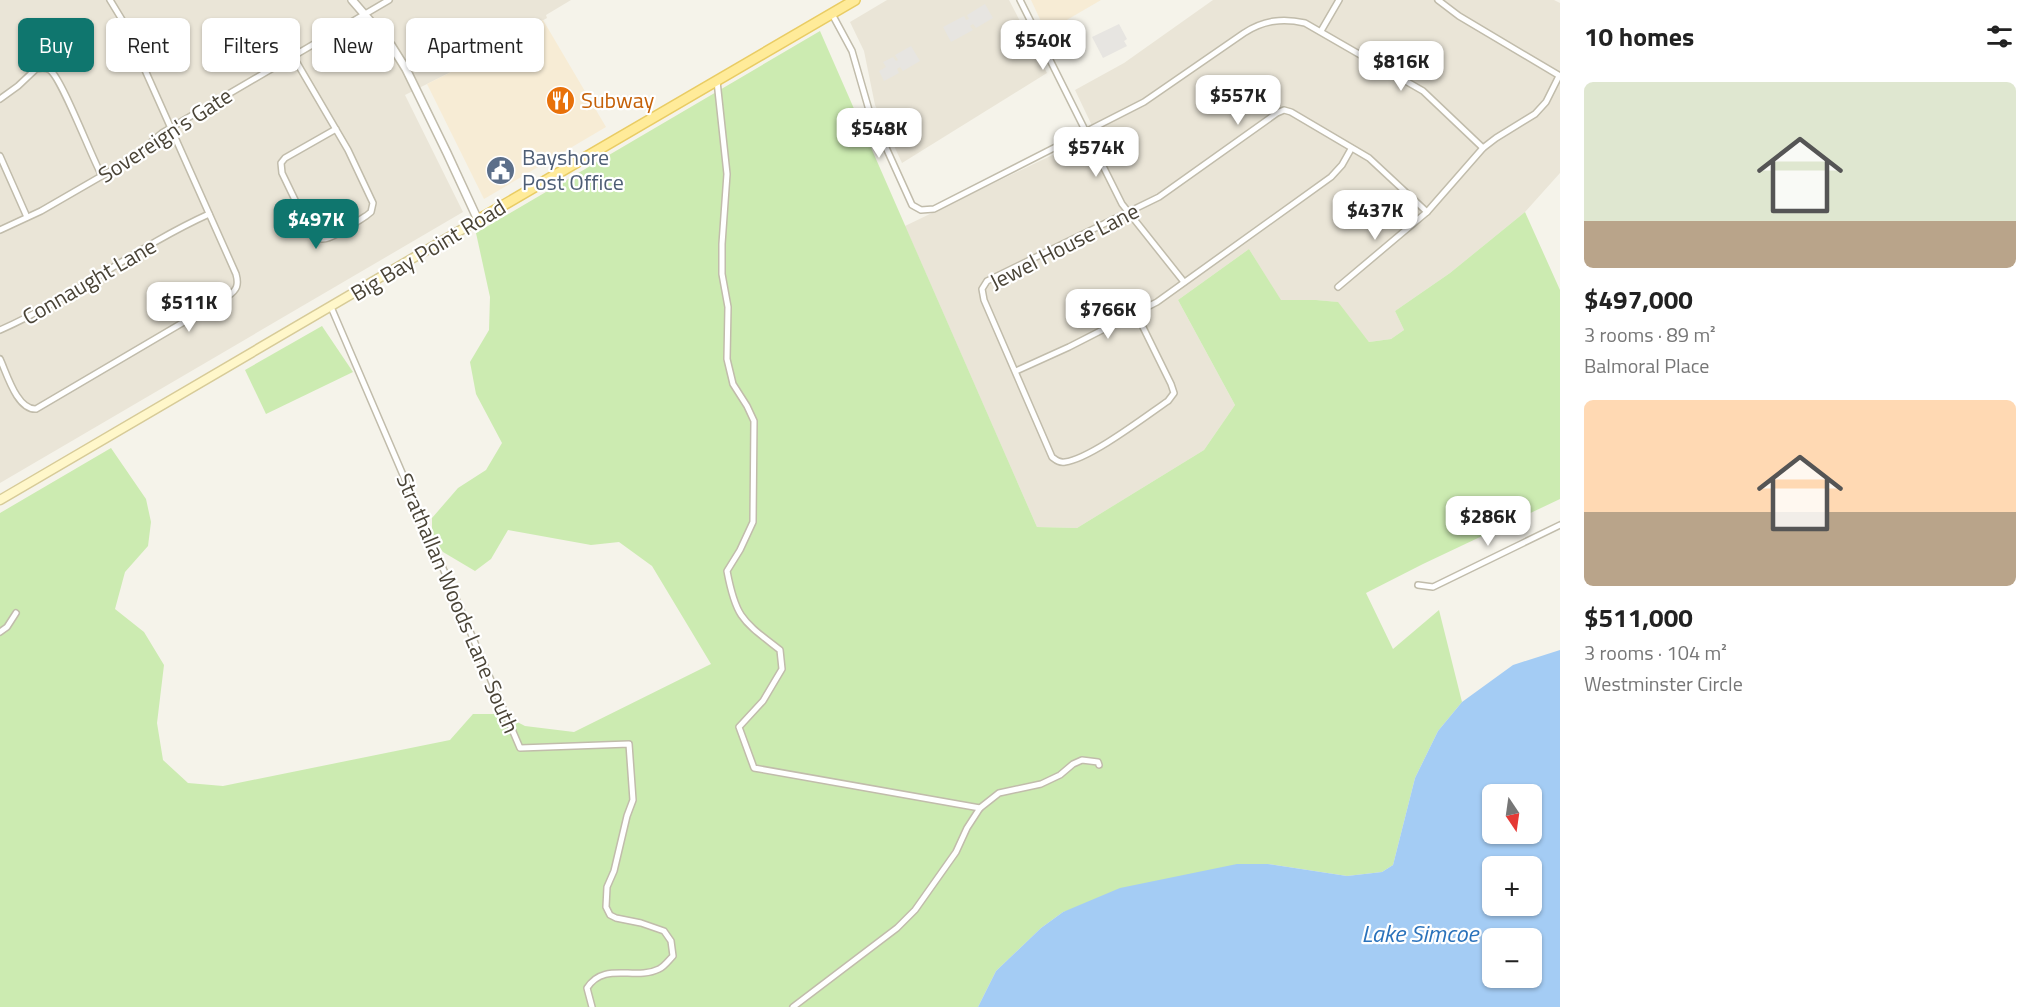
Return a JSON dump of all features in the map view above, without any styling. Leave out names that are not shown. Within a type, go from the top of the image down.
[{"type":"main road","name":"Big Bay Point Road","points":[[0,500],[855,0]]},
{"type":"street","points":[[0,359],[20,401],[26,407],[36,409],[235,292],[238,281],[124,23],[110,0]]},
{"type":"street","points":[[352,0],[391,45],[405,69],[478,220]]},
{"type":"street","name":"Sovereign's Gate","points":[[300,52],[389,0]]},
{"type":"street","points":[[1020,0],[1128,213],[1184,282]]},
{"type":"street","points":[[1321,31],[1339,0]]},
{"type":"street","points":[[1338,287],[1427,212],[1483,148],[1535,114],[1546,102],[1560,76],[1459,16],[1438,0]]},
{"type":"street","points":[[832,14],[852,51],[869,110],[912,205],[921,210],[934,209],[1144,102],[1253,27],[1273,21],[1293,20],[1305,23],[1423,91],[1483,148]]},
{"type":"street","points":[[0,99],[36,69],[46,68],[51,71],[60,85],[102,176]]},
{"type":"street","points":[[300,68],[336,129],[370,195],[373,206],[371,212],[366,216],[329,238],[321,240],[310,231],[282,173],[281,166],[285,158],[336,129]]},
{"type":"street","name":"Sovereign's Gate","points":[[0,230],[131,159],[154,138],[266,72]]},
{"type":"street","points":[[717,81],[727,174],[722,244],[722,274],[728,307],[727,359],[733,384],[754,421],[753,522],[727,571],[733,601],[744,622],[780,650],[782,669],[763,701],[739,728],[754,768],[980,808]]},
{"type":"street","name":"Jewel House Lane","points":[[1136,313],[1172,384],[1174,393],[1168,401],[1096,449],[1065,462],[1058,462],[1052,456],[984,300],[982,289],[987,281],[1159,196],[1284,110],[1369,158],[1427,212]]},
{"type":"street","points":[[1016,370],[1157,302],[1329,178],[1342,165],[1351,149]]},
{"type":"street","points":[[0,156],[27,217]]},
{"type":"street","name":"Connaught Lane","points":[[0,330],[29,317],[180,228],[208,214]]},
{"type":"street","name":"Strathallan Woods Lane South","points":[[331,307],[520,748],[629,744],[633,800],[614,871],[607,887],[606,907],[610,915],[616,918],[664,931],[671,941],[673,956],[658,969],[637,973],[603,974],[592,980],[587,988],[592,1007]]},
{"type":"street","points":[[1418,585],[1432,587],[1560,525]]},
{"type":"street","points":[[0,632],[7,627],[16,614]]},
{"type":"street","points":[[793,1007],[897,928],[915,910],[956,852],[967,828],[980,808],[999,793],[1041,784],[1060,775],[1082,760],[1098,762],[1099,765]]},
{"type":"shaded area","points":[[0,0],[571,0],[546,15],[547,18],[544,20],[406,18],[406,72],[451,72],[405,95],[463,212],[0,483]]},
{"type":"shaded area","points":[[887,0],[1009,0],[1047,73],[902,163],[875,105],[864,51],[850,22]]},
{"type":"shaded area","points":[[1031,0],[1101,0],[1046,32]]},
{"type":"shaded area","points":[[1213,0],[1554,0],[1560,3],[1560,173],[1525,212],[1450,273],[1395,311],[1404,330],[1391,339],[1369,342],[1337,302],[1281,301],[1249,249],[1178,300],[1235,405],[1204,450],[1077,528],[1037,527],[905,226],[1096,134],[1075,90],[1124,63]]},
{"type":"shaded area","points":[[985,4],[993,18],[976,28],[973,24],[970,26],[973,30],[951,42],[943,27],[964,16],[966,20],[969,19],[967,15]]},
{"type":"shaded area","points":[[544,22],[606,127],[484,199],[427,84],[451,72],[544,72]]},
{"type":"shaded area","points":[[1119,24],[1127,39],[1124,41],[1127,46],[1103,58],[1092,37]]},
{"type":"shaded area","points":[[911,46],[920,61],[903,71],[900,67],[897,69],[899,73],[884,81],[879,71],[886,67],[883,62],[893,57],[896,61],[898,60],[895,55]]},
{"type":"green space","points":[[820,31],[1037,527],[1077,528],[1204,450],[1235,405],[1178,300],[1249,249],[1281,300],[1338,302],[1369,342],[1391,339],[1404,330],[1395,311],[1450,273],[1525,212],[1560,290],[1560,499],[1366,593],[1393,649],[1439,610],[1462,702],[1438,731],[1415,778],[1393,865],[1382,872],[1347,876],[1268,864],[1063,912],[1041,928],[996,971],[978,1007],[0,1007],[0,513],[111,448],[146,499],[151,522],[148,546],[125,572],[115,609],[144,632],[164,665],[157,723],[163,760],[188,783],[223,786],[450,740],[473,714],[502,714],[525,726],[574,732],[711,664],[652,566],[619,542],[591,545],[508,530],[491,559],[475,571],[443,552],[432,538],[432,518],[458,488],[486,470],[502,443],[476,394],[470,362],[489,330],[490,297],[476,233]]},
{"type":"green space","points":[[322,326],[353,372],[266,414],[245,370]]},
{"type":"water","name":"Lake Simcoe","points":[[1560,650],[1560,1007],[978,1007],[996,971],[1041,928],[1063,912],[1120,888],[1237,864],[1268,864],[1347,876],[1382,872],[1393,865],[1415,778],[1438,731],[1462,702],[1513,665]]},
{"type":"place","name":"Subway","points":[[560,100]]},
{"type":"place","name":"Bayshore Post Office","points":[[501,170]]}]
